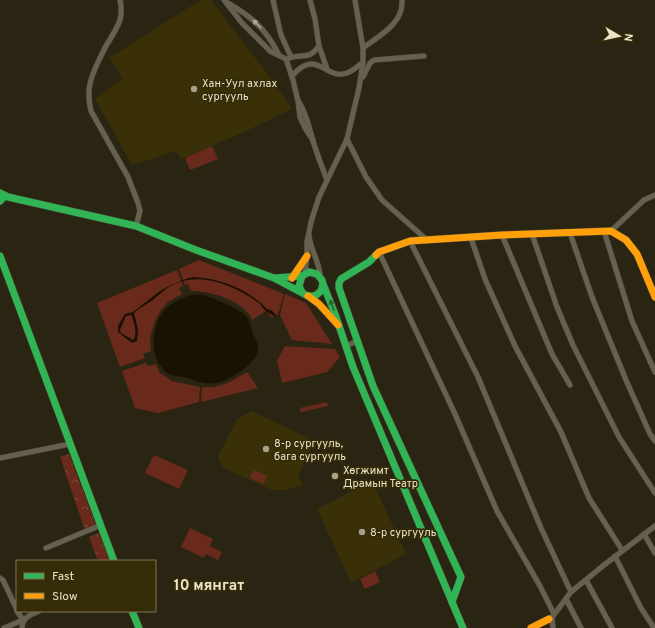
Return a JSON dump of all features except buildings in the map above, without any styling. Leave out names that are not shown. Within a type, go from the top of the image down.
[{"type":"main road","points":[[2,197],[136,226],[196,250],[274,278],[305,294],[319,304],[340,328]]},
{"type":"main road","points":[[452,602],[461,576],[373,386],[339,288],[341,279],[369,262],[379,252],[410,241],[502,235],[608,231],[626,240],[637,254],[655,298]]},
{"type":"main road","points":[[0,256],[114,560]]},
{"type":"main road","points":[[292,278],[307,256]]},
{"type":"main road","points":[[274,278],[292,278],[313,272],[320,276],[354,370],[463,628]]},
{"type":"main road","points":[[304,275],[299,286],[305,294],[315,296],[319,294],[323,288],[323,284]]},
{"type":"main road","points":[[132,612],[139,628]]},
{"type":"main road","points":[[531,628],[552,617]]},
{"type":"street","points":[[120,0],[122,7],[119,26],[108,42],[91,78],[89,100],[91,111],[128,177],[138,203],[140,211],[136,226]]},
{"type":"street","points":[[273,0],[281,35],[289,58],[298,102],[305,111],[327,180]]},
{"type":"street","points":[[310,0],[315,19],[319,46],[327,69]]},
{"type":"street","points":[[304,275],[309,230],[319,197],[347,139],[359,88],[363,62],[363,48],[355,0]]},
{"type":"street","points":[[363,48],[394,24],[403,7],[402,0]]},
{"type":"street","points":[[225,1],[247,14],[265,32],[279,55]]},
{"type":"street","points":[[225,1],[242,23],[270,51],[289,58],[313,54],[319,46]]},
{"type":"street","points":[[305,56],[306,64]]},
{"type":"street","points":[[359,88],[366,69],[374,60],[424,56]]},
{"type":"street","points":[[292,76],[299,68],[306,64],[320,66],[338,74],[346,74],[363,62]]},
{"type":"street","points":[[347,139],[366,177],[382,200],[427,240]]},
{"type":"street","points":[[655,195],[644,200],[608,231],[632,321],[655,372]]},
{"type":"street","points":[[309,230],[309,238],[320,271],[320,276]]},
{"type":"street","points":[[570,232],[592,297],[626,380],[650,434],[655,441]]},
{"type":"street","points":[[532,234],[557,307],[573,345],[619,437],[655,493]]},
{"type":"street","points":[[502,235],[552,354],[570,385]]},
{"type":"street","points":[[471,238],[485,279],[515,346],[561,432],[589,498],[622,550]]},
{"type":"street","points":[[410,241],[478,377],[532,507],[571,592]]},
{"type":"street","points":[[379,252],[455,414],[497,511],[540,586],[552,617],[553,628]]},
{"type":"street","points":[[346,346],[357,341]]},
{"type":"street","points":[[0,458],[70,444]]},
{"type":"street","points":[[46,548],[101,525]]},
{"type":"street","points":[[552,617],[571,592],[622,550],[655,526]]},
{"type":"street","points":[[644,534],[655,553]]},
{"type":"street","points":[[615,556],[641,608],[654,628]]},
{"type":"street","points":[[0,578],[3,580],[16,609]]},
{"type":"street","points":[[586,580],[612,628]]},
{"type":"street","points":[[566,599],[581,628]]},
{"type":"street","points":[[18,612],[23,620],[22,628]]},
{"type":"street","points":[[4,628],[37,612]]},
{"type":"shaded area","name":"Хан-Уул ахлах сургууль","points":[[201,0],[211,0],[267,73],[292,109],[242,133],[181,159],[176,151],[132,165],[95,99],[123,78],[109,58]]},
{"type":"shaded area","points":[[188,278],[205,278],[234,286],[251,295],[267,309],[272,310],[276,315],[275,317],[266,311],[259,303],[249,296],[226,285],[202,279],[190,280],[178,283],[166,289],[134,313],[138,330],[137,341],[132,343],[118,332],[118,326],[125,314],[133,312],[160,291]],"holes":[[[126,316],[132,316],[135,325],[133,340],[121,333],[120,330]]]},
{"type":"shaded area","points":[[191,295],[207,296],[225,303],[244,314],[248,319],[257,343],[257,354],[251,363],[228,379],[217,383],[208,383],[198,382],[173,375],[165,371],[156,358],[154,350],[154,334],[159,319],[163,312],[172,304]]},
{"type":"shaded area","name":"8-р сургууль, бага сургууль","points":[[252,411],[314,441],[298,475],[303,485],[285,490],[272,490],[222,467],[218,457],[237,419]]},
{"type":"shaded area","name":"8-р сургууль","points":[[372,481],[406,554],[351,582],[317,509]]},
{"type":"green space","points":[[212,146],[218,159],[190,170],[185,158]]},
{"type":"green space","points":[[199,260],[284,294],[278,314],[272,318],[266,311],[252,320],[242,307],[229,299],[205,292],[191,291],[188,284],[185,285],[179,269]]},
{"type":"green space","points":[[177,270],[183,286],[179,288],[182,294],[168,302],[161,310],[155,321],[150,337],[151,351],[143,354],[145,358],[120,367],[97,303]]},
{"type":"green space","points":[[285,294],[306,303],[332,344],[292,340],[280,315]]},
{"type":"green space","points":[[285,346],[335,349],[340,357],[327,372],[282,383],[277,361]]},
{"type":"green space","points":[[146,363],[148,366],[156,364],[160,373],[172,381],[200,387],[199,402],[158,413],[135,408],[122,371]]},
{"type":"green space","points":[[247,372],[258,388],[201,402],[202,387],[220,386]]},
{"type":"green space","points":[[327,402],[328,406],[301,412],[300,408]]},
{"type":"green space","points":[[69,454],[96,525],[85,530],[60,457]]},
{"type":"green space","points":[[154,455],[188,470],[179,489],[145,473]]},
{"type":"green space","points":[[254,470],[267,476],[263,484],[250,478]]},
{"type":"green space","points":[[190,528],[213,539],[210,546],[222,552],[218,560],[206,554],[204,558],[181,547]]},
{"type":"green space","points":[[99,533],[110,560],[98,560],[89,537]]},
{"type":"green space","points":[[375,571],[380,582],[365,589],[360,579]]},
{"type":"traffic: fast","points":[[0,193],[8,197],[136,226],[196,250],[274,278],[308,296],[315,296],[321,291],[323,284],[322,280],[317,274],[309,272],[302,276],[299,286],[302,292]]},
{"type":"traffic: fast","points":[[0,201],[4,197]]},
{"type":"traffic: fast","points":[[376,255],[369,262],[341,279],[339,288],[373,386],[461,577],[452,602]]},
{"type":"traffic: fast","points":[[0,256],[114,560]]},
{"type":"traffic: fast","points":[[275,278],[302,276]]},
{"type":"traffic: fast","points":[[323,284],[353,367],[463,628]]},
{"type":"traffic: fast","points":[[132,612],[139,628]]},
{"type":"traffic: slow","points":[[376,255],[379,252],[410,241],[502,235],[611,231],[626,240],[637,254],[655,297]]},
{"type":"traffic: slow","points":[[292,278],[307,256]]},
{"type":"traffic: slow","points":[[308,296],[319,304],[338,325]]},
{"type":"traffic: slow","points":[[531,628],[549,619]]},
{"type":"place","name":"Хан-Уул ахлах сургууль","points":[[194,89]]},
{"type":"place","name":"8-р сургууль, бага сургууль","points":[[266,449]]},
{"type":"place","name":"Хөгжимт Драмын Театр","points":[[335,476]]},
{"type":"place","name":"8-р сургууль","points":[[362,532]]},
{"type":"district","name":"10 мянгат","points":[[209,585]]}]
